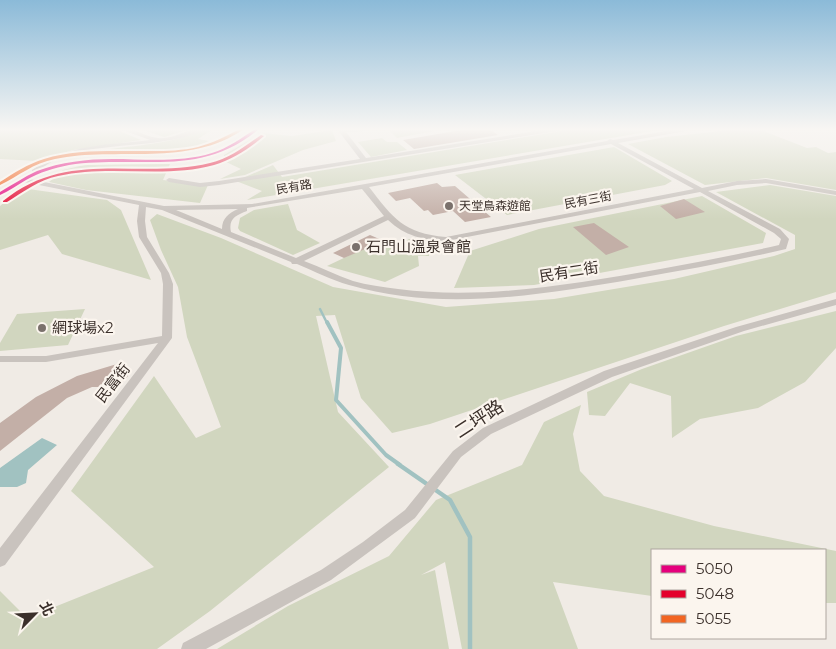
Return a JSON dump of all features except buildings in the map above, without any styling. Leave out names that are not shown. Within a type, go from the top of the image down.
[{"type":"street","points":[[0,194],[23,180],[39,165],[50,159]]},
{"type":"street","points":[[52,159],[62,165]]},
{"type":"street","points":[[32,173],[62,165],[114,160],[176,159]]},
{"type":"street","points":[[169,180],[200,185],[368,159]]},
{"type":"street","name":"民有路","points":[[23,180],[164,208],[252,206],[510,159]]},
{"type":"street","name":"民有二街","points":[[164,208],[345,281],[380,290],[436,297],[480,297],[516,294],[651,274],[721,261],[783,246],[785,239],[777,231],[645,159]]},
{"type":"street","name":"民有三街","points":[[364,186],[404,231],[428,239],[446,239],[737,182],[766,181],[836,192]]},
{"type":"street","points":[[0,359],[46,359],[167,338],[168,284],[165,273],[143,237],[140,221],[143,204]]},
{"type":"street","points":[[227,232],[225,225],[228,218],[235,212],[252,206]]},
{"type":"street","points":[[295,262],[390,216]]},
{"type":"street","name":"二坪路","points":[[189,649],[326,575],[362,551],[410,514],[457,454],[487,431],[520,413],[608,374],[721,335],[836,302]]},
{"type":"street","name":"民富街","points":[[0,560],[167,338]]},
{"type":"green space","points":[[5,159],[43,159],[38,161]]},
{"type":"green space","points":[[224,159],[281,159],[245,175],[220,179],[241,169]]},
{"type":"green space","points":[[390,159],[486,159],[247,200],[262,191],[236,181],[273,165],[282,177]]},
{"type":"green space","points":[[544,159],[635,159],[672,181],[665,185],[507,215],[455,175]]},
{"type":"green space","points":[[657,159],[836,159],[836,190],[766,178],[705,185]]},
{"type":"green space","points":[[170,164],[163,180],[208,185],[200,203],[86,190],[49,182],[63,170],[84,165]]},
{"type":"green space","points":[[770,185],[836,196],[836,292],[724,326],[430,424],[392,433],[361,398],[335,315],[316,316],[338,412],[389,467],[210,611],[157,649],[0,649],[0,591],[27,618],[154,567],[71,491],[154,376],[196,438],[221,427],[187,337],[178,287],[150,220],[157,214],[221,238],[333,287],[446,307],[554,299],[674,279],[774,256],[795,249],[795,235],[716,192]]},
{"type":"green space","points":[[21,188],[107,200],[121,210],[151,280],[62,254],[48,235],[0,250],[0,206]]},
{"type":"green space","points":[[702,196],[766,233],[763,243],[534,285],[454,288],[470,251],[539,229]]},
{"type":"green space","points":[[288,204],[297,230],[320,243],[293,255],[240,231],[238,228],[240,218],[254,210]]},
{"type":"green space","points":[[409,239],[430,244],[429,256],[418,256],[419,266],[385,282],[327,266],[384,241],[399,246]]},
{"type":"green space","name":"網球場x2","points":[[85,309],[68,345],[0,351],[0,343],[17,314]]},
{"type":"green space","points":[[836,311],[836,348],[805,382],[758,408],[700,419],[672,438],[671,396],[630,383],[605,416],[589,415],[587,392],[642,369],[736,336]]},
{"type":"green space","points":[[581,405],[573,434],[580,471],[604,496],[714,526],[836,551],[836,603],[826,603],[826,549],[651,549],[651,596],[553,582],[578,649],[462,649],[445,562],[421,575],[435,570],[449,649],[217,649],[288,606],[389,556],[436,500],[522,465],[544,422]]},
{"type":"water","points":[[42,438],[57,445],[28,470],[26,483],[17,487],[0,487],[0,468]]},
{"type":"waterway","points":[[320,309],[327,323]]},
{"type":"waterway","points":[[327,322],[341,348],[336,400],[386,455],[400,465]]},
{"type":"waterway","points":[[398,464],[450,500],[470,537],[470,649]]},
{"type":"transit line","name":"5055","points":[[0,184],[25,169],[48,159]]},
{"type":"transit line","name":"5050","points":[[0,194],[37,173],[71,163],[187,159]]},
{"type":"transit line","name":"5048","points":[[5,201],[42,180],[75,171],[95,169],[173,169],[212,164],[225,159]]},
{"type":"place","name":"天堂鳥森遊館","points":[[449,206]]},
{"type":"place","name":"石門山溫泉會館","points":[[356,247]]},
{"type":"place","name":"網球場x2","points":[[42,328]]}]
